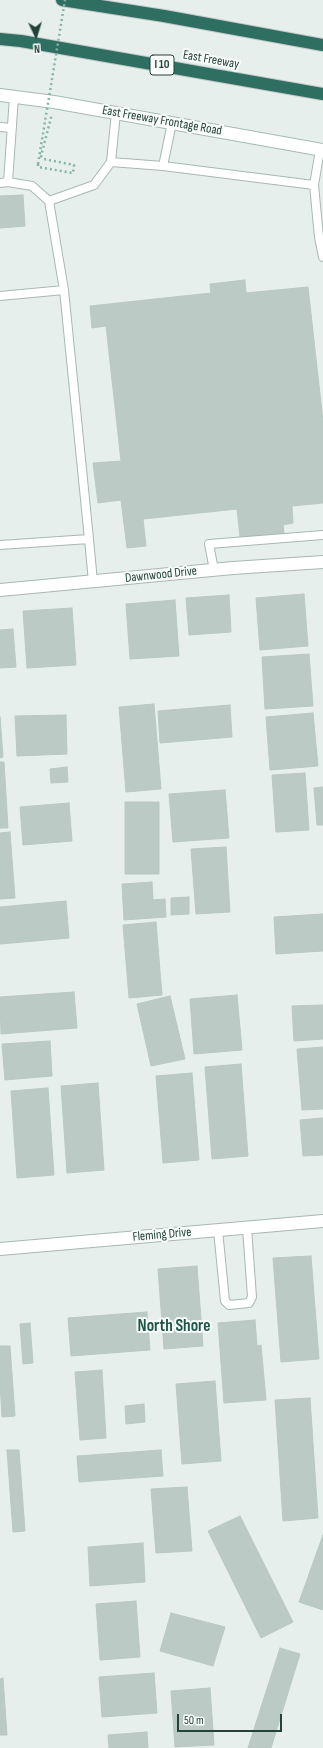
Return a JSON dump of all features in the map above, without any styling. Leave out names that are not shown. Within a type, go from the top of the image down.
[{"type":"highway","points":[[64,0],[164,16],[323,45]]},
{"type":"highway","name":"East Freeway","points":[[0,38],[323,94]]},
{"type":"street","name":"East Freeway Frontage Road","points":[[0,95],[54,102],[322,150]]},
{"type":"street","name":"Dawnwood Drive","points":[[0,590],[214,570],[323,562]]},
{"type":"street","name":"Fleming Drive","points":[[0,1250],[323,1221]]},
{"type":"lane","points":[[14,97],[12,128],[4,183],[32,186],[49,201],[64,290],[93,582]]},
{"type":"lane","points":[[49,201],[94,185],[111,162],[116,113]]},
{"type":"lane","points":[[163,166],[172,123]]},
{"type":"lane","points":[[0,127],[12,128]]},
{"type":"lane","points":[[322,150],[314,185],[323,257]]},
{"type":"lane","points":[[111,162],[163,166],[314,185]]},
{"type":"lane","points":[[0,296],[64,290]]},
{"type":"lane","points":[[214,570],[208,544],[323,535]]},
{"type":"lane","points":[[0,545],[89,539]]},
{"type":"lane","points":[[218,1230],[225,1301],[229,1305],[249,1303],[252,1297],[247,1228]]},
{"type":"path","points":[[54,102],[41,156],[44,159],[74,165],[73,173],[38,167],[64,0]]},
{"type":"building","points":[[23,195],[25,226],[0,228],[0,196]]},
{"type":"building","points":[[245,280],[246,293],[308,287],[323,421],[323,503],[292,506],[293,523],[283,525],[284,533],[240,537],[237,509],[143,519],[146,546],[127,548],[121,500],[98,503],[93,463],[121,461],[106,326],[92,328],[90,306],[211,293],[210,284]]},
{"type":"building","points":[[304,594],[308,646],[260,650],[256,598]]},
{"type":"building","points":[[229,595],[231,632],[189,635],[186,598]]},
{"type":"building","points":[[175,600],[179,656],[130,659],[126,604]]},
{"type":"building","points":[[72,608],[76,665],[27,668],[23,611]]},
{"type":"building","points":[[13,629],[16,667],[0,668],[0,630]]},
{"type":"building","points":[[309,654],[313,706],[265,709],[262,657]]},
{"type":"building","points":[[154,704],[161,789],[126,792],[119,707]]},
{"type":"building","points":[[230,705],[232,737],[160,743],[158,711]]},
{"type":"building","points":[[313,713],[318,766],[270,770],[266,717]]},
{"type":"building","points":[[66,715],[67,754],[17,756],[15,716]]},
{"type":"building","points":[[0,717],[3,757],[0,758]]},
{"type":"building","points":[[0,762],[4,762],[8,828],[0,828]]},
{"type":"building","points":[[67,767],[68,782],[51,783],[50,769]]},
{"type":"building","points":[[305,773],[309,830],[276,832],[272,775]]},
{"type":"building","points":[[323,787],[323,825],[317,825],[314,788]]},
{"type":"building","points":[[225,790],[229,838],[173,842],[169,794]]},
{"type":"building","points":[[125,802],[159,802],[159,874],[125,874]]},
{"type":"building","points":[[69,803],[72,841],[23,845],[20,807]]},
{"type":"building","points":[[10,832],[15,898],[0,899],[0,833]]},
{"type":"building","points":[[226,847],[230,912],[196,914],[191,849]]},
{"type":"building","points":[[152,882],[153,900],[165,899],[166,917],[124,920],[122,884]]},
{"type":"building","points":[[189,897],[189,914],[171,915],[171,898]]},
{"type":"building","points":[[66,901],[69,938],[0,944],[0,907]]},
{"type":"building","points":[[323,914],[323,951],[276,954],[274,917]]},
{"type":"building","points":[[156,922],[162,995],[129,998],[123,925]]},
{"type":"building","points":[[74,992],[77,1028],[1,1034],[0,997]]},
{"type":"building","points":[[237,995],[242,1050],[194,1054],[190,999]]},
{"type":"building","points":[[170,996],[185,1059],[151,1066],[137,1004]]},
{"type":"building","points":[[323,1005],[323,1039],[294,1041],[292,1006]]},
{"type":"building","points":[[50,1041],[52,1076],[5,1080],[2,1044]]},
{"type":"building","points":[[323,1047],[323,1109],[302,1110],[297,1049]]},
{"type":"building","points":[[241,1064],[248,1156],[212,1159],[205,1067]]},
{"type":"building","points":[[192,1073],[199,1160],[163,1163],[156,1076]]},
{"type":"building","points":[[98,1083],[104,1170],[67,1173],[61,1086]]},
{"type":"building","points":[[48,1088],[54,1175],[17,1178],[11,1091]]},
{"type":"building","points":[[323,1118],[323,1155],[303,1156],[300,1120]]},
{"type":"building","points":[[311,1256],[319,1359],[281,1362],[273,1258]]},
{"type":"building","points":[[197,1266],[203,1346],[164,1349],[158,1269]]},
{"type":"building","points":[[147,1312],[150,1350],[71,1356],[68,1318]]},
{"type":"building","points":[[255,1320],[257,1346],[261,1345],[266,1400],[224,1403],[218,1323]]},
{"type":"building","points":[[30,1323],[33,1363],[23,1364],[20,1324]]},
{"type":"building","points":[[0,1346],[10,1346],[15,1416],[2,1417]]},
{"type":"building","points":[[102,1370],[106,1438],[80,1440],[75,1372]]},
{"type":"building","points":[[215,1381],[221,1461],[182,1464],[176,1384]]},
{"type":"building","points":[[310,1398],[318,1518],[283,1521],[275,1400]]},
{"type":"building","points":[[144,1404],[145,1422],[126,1424],[125,1406]]},
{"type":"building","points":[[7,1450],[19,1450],[25,1531],[13,1532]]},
{"type":"building","points":[[161,1450],[163,1476],[79,1482],[77,1456]]},
{"type":"building","points":[[187,1487],[192,1551],[156,1553],[151,1489]]},
{"type":"building","points":[[240,1516],[293,1622],[261,1638],[208,1531]]},
{"type":"building","points":[[323,1535],[323,1610],[299,1602]]},
{"type":"building","points":[[143,1543],[145,1582],[90,1586],[88,1547]]},
{"type":"building","points":[[136,1601],[140,1657],[100,1660],[96,1604]]},
{"type":"building","points":[[171,1613],[225,1627],[213,1666],[160,1651]]},
{"type":"building","points":[[280,1648],[300,1654],[271,1748],[248,1748]]},
{"type":"building","points":[[154,1673],[157,1713],[102,1717],[99,1677]]},
{"type":"building","points":[[3,1678],[7,1735],[0,1735],[0,1679]]},
{"type":"building","points":[[210,1688],[214,1745],[175,1747],[171,1691]]},
{"type":"building","points":[[147,1732],[148,1748],[109,1748],[108,1735]]},
{"type":"district","name":"North Shore","points":[[174,1327]]}]
